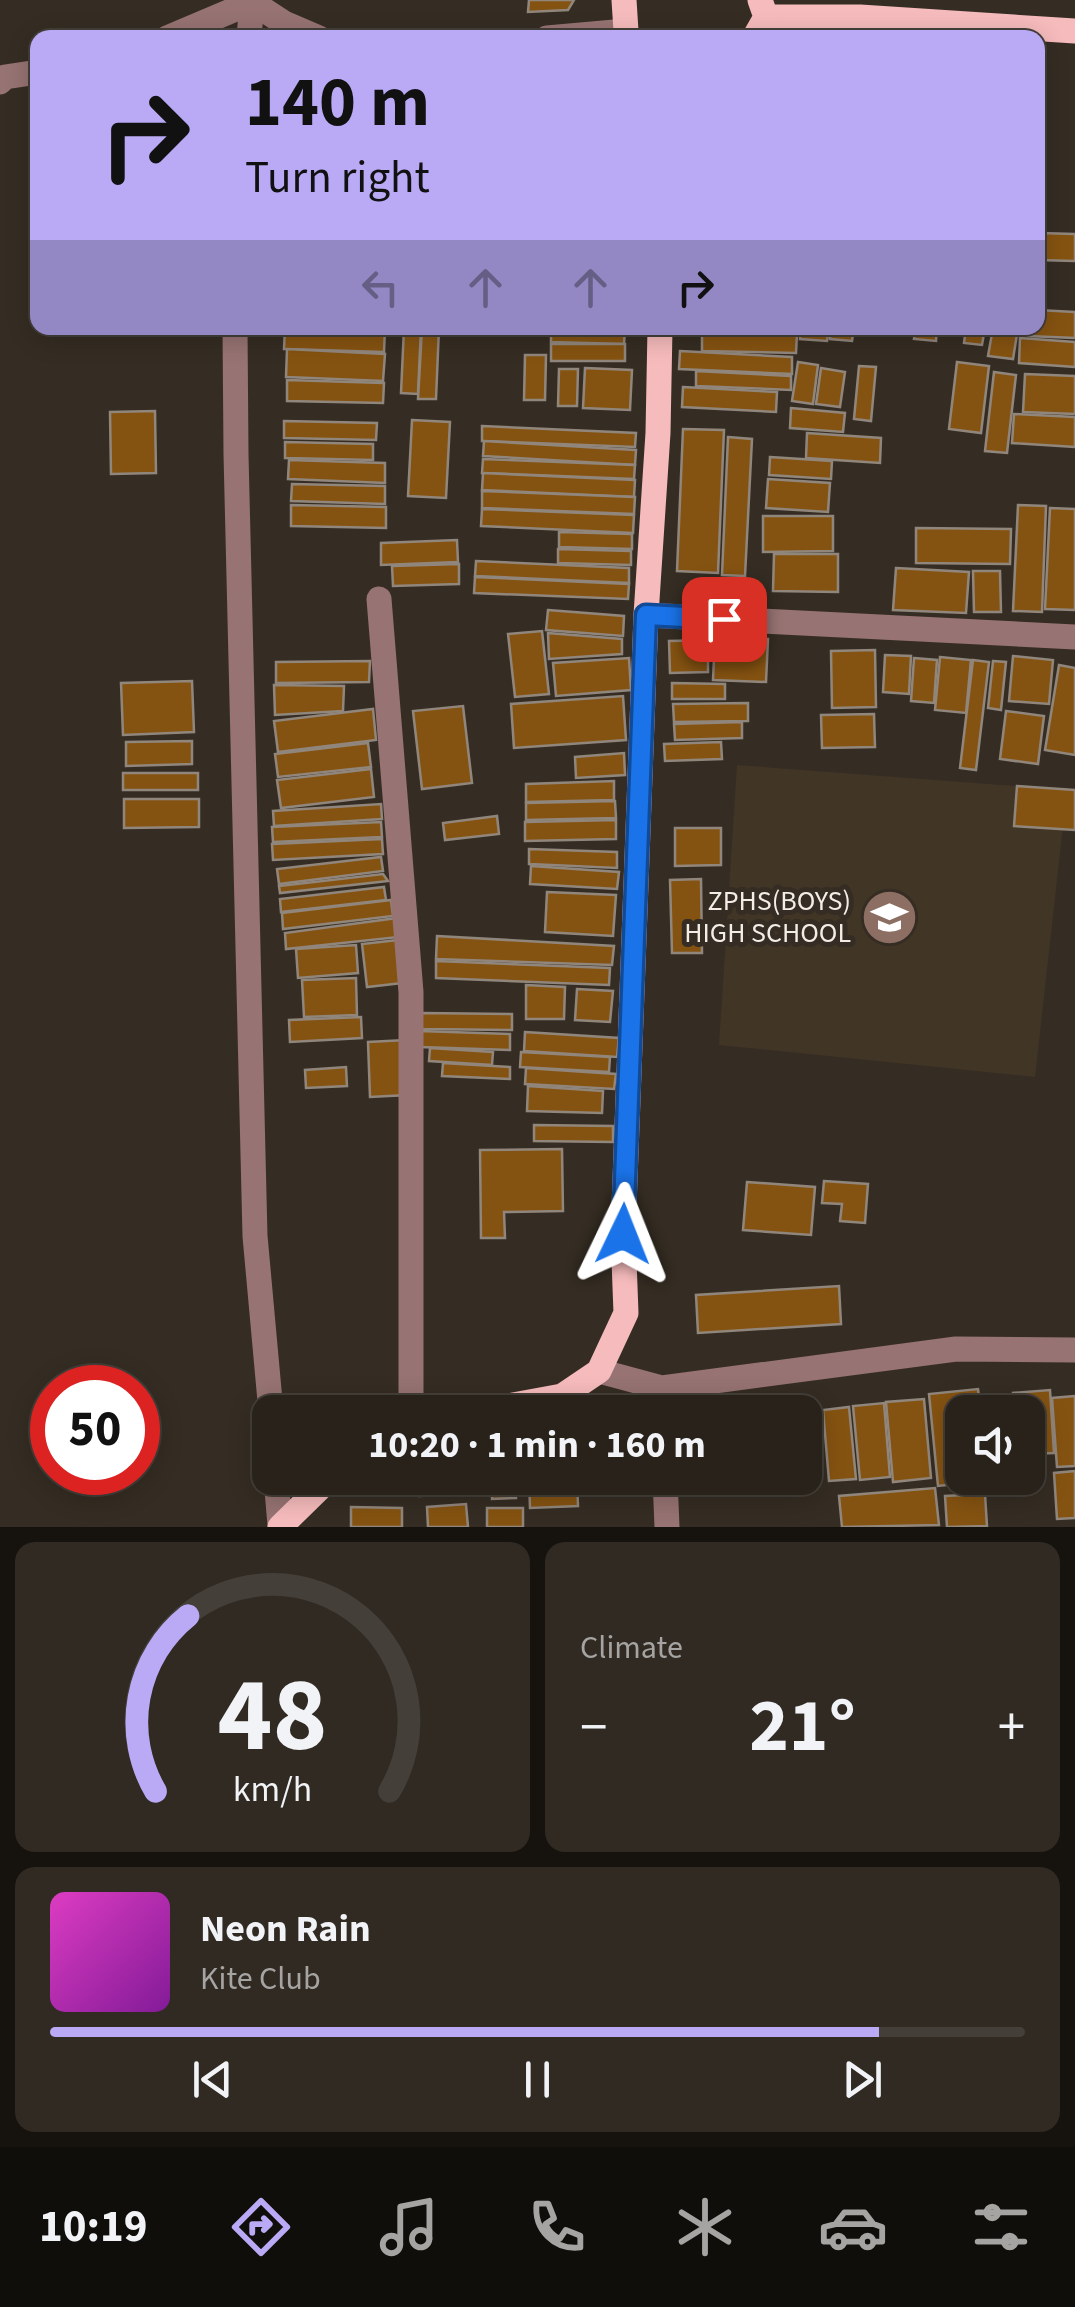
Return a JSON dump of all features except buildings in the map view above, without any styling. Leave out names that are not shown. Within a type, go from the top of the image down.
[{"type":"main road","points":[[624,0],[627,30]]},
{"type":"main road","points":[[760,18],[860,17],[1075,31]]},
{"type":"main road","points":[[564,1395],[600,1371],[626,1313],[623,1234],[660,335]]},
{"type":"main road","points":[[280,1526],[312,1495]]},
{"type":"street","points":[[185,30],[252,1]]},
{"type":"street","points":[[250,30],[252,1]]},
{"type":"street","points":[[252,1],[300,30]]},
{"type":"street","points":[[0,82],[5,77],[30,73]]},
{"type":"street","points":[[235,335],[255,1236],[269,1395]]},
{"type":"street","points":[[379,599],[411,992],[411,1395]]},
{"type":"street","points":[[646,615],[1075,637]]},
{"type":"street","points":[[690,1395],[956,1348],[1075,1350]]},
{"type":"street","points":[[600,1371],[651,1395]]},
{"type":"street","points":[[277,1495],[280,1526]]},
{"type":"street","points":[[666,1495],[667,1527]]},
{"type":"shaded area","name":"ZPHS(BOYS) HIGH SCHOOL","points":[[737,765],[1067,790],[1035,1077],[719,1045]]},
{"type":"place","name":"ZPHS(BOYS) HIGH SCHOOL","points":[[890,917]]},
{"type":"route","points":[[623,1234],[646,615],[724,619]]}]
